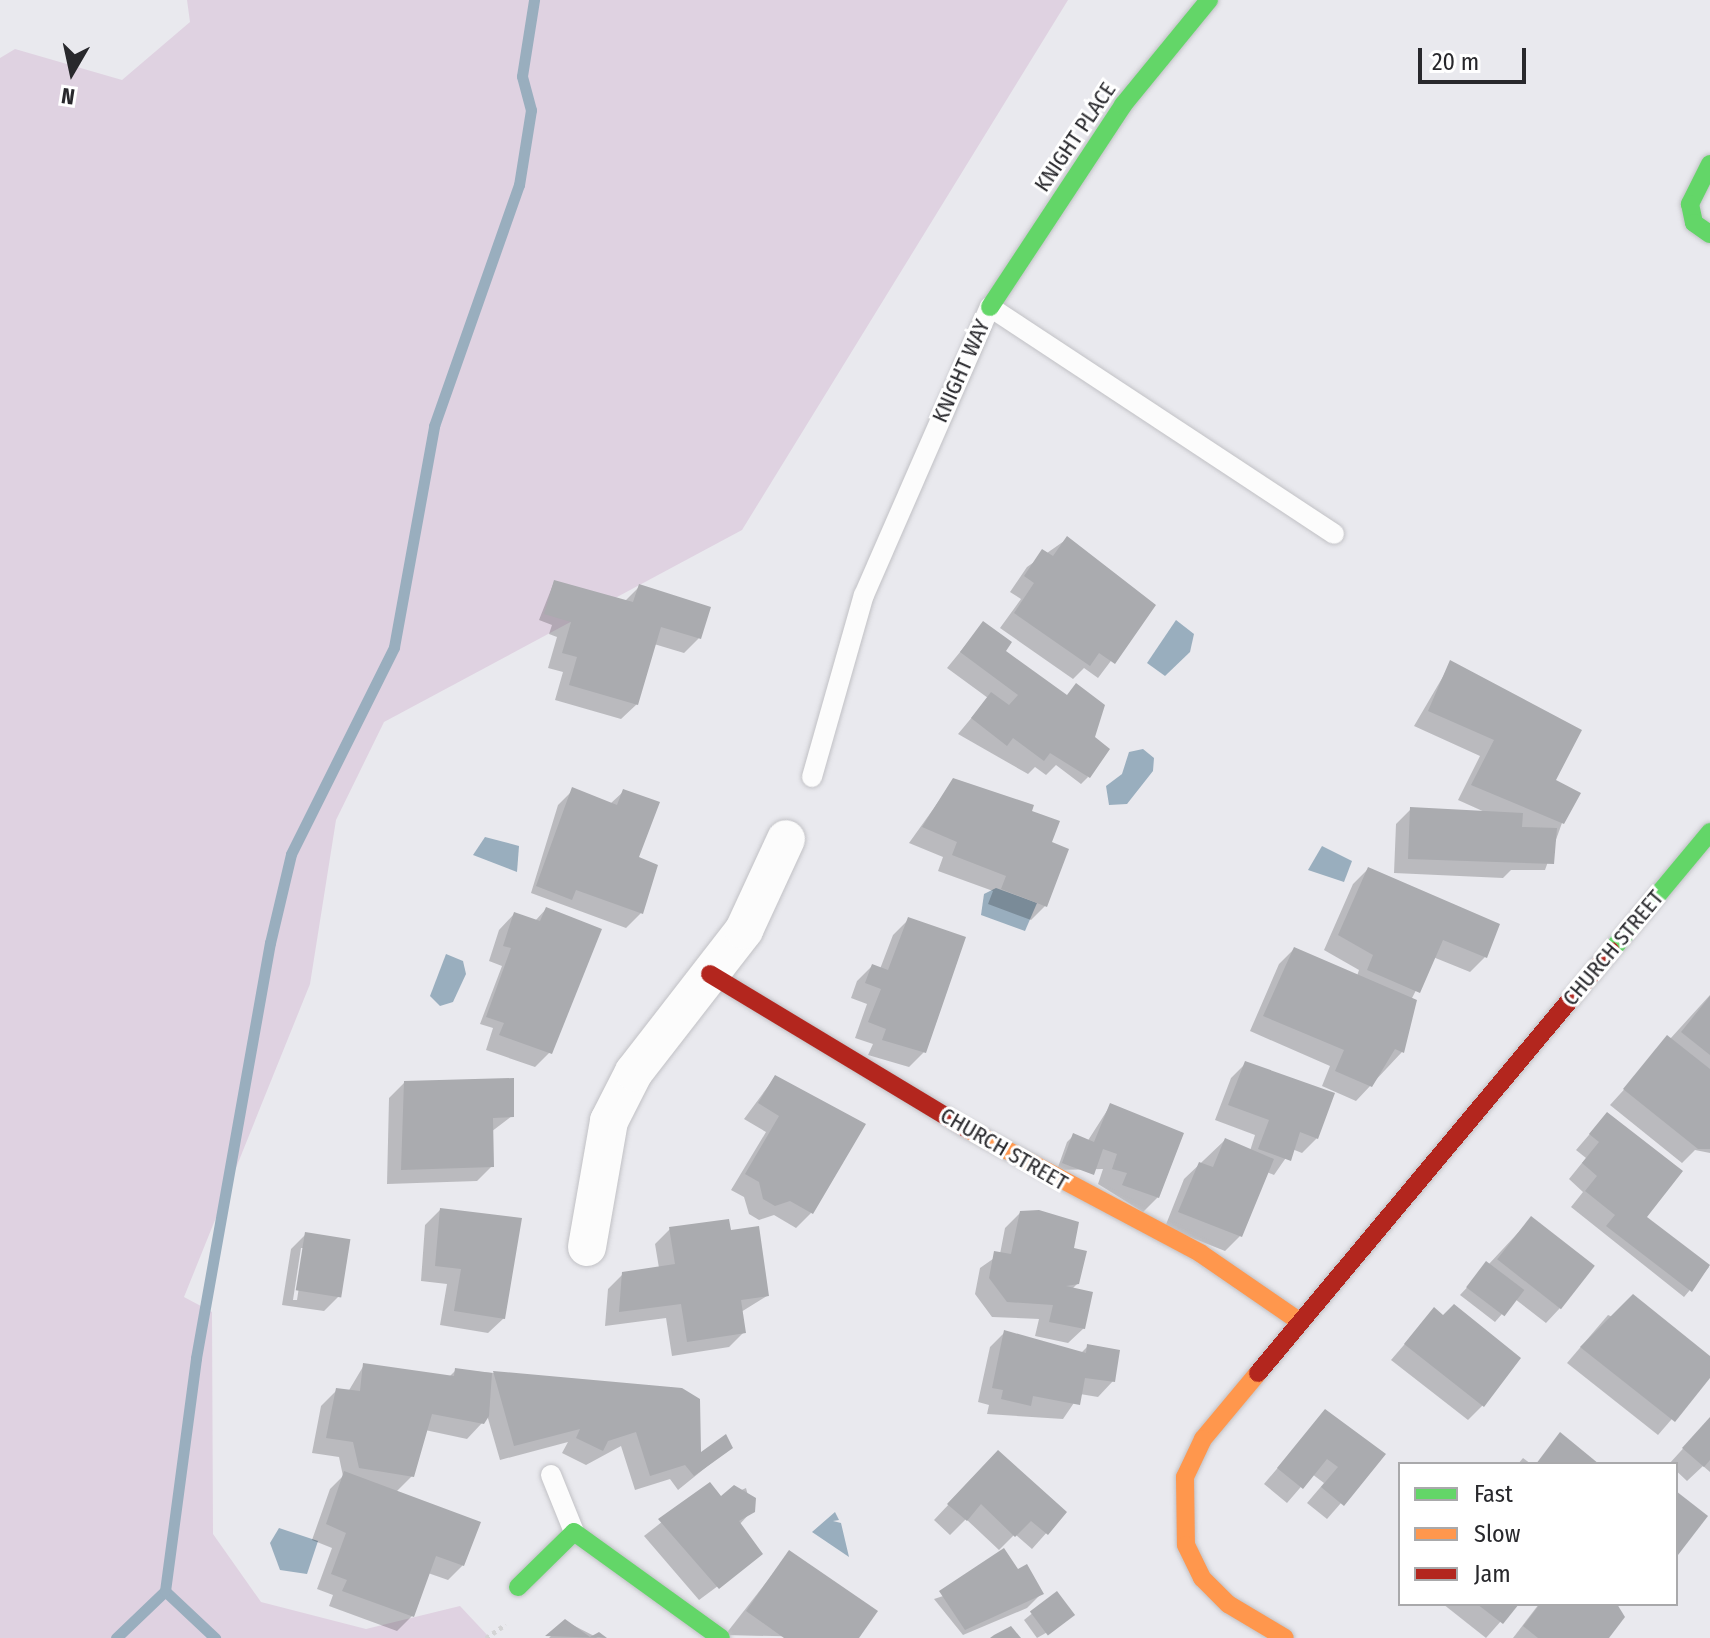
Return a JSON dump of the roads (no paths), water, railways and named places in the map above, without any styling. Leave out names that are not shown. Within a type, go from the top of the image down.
[{"type":"street","name":"KNIGHT PLACE","points":[[990,307],[1123,105],[1209,0]]},
{"type":"street","points":[[1710,164],[1690,204],[1694,223],[1710,234]]},
{"type":"street","name":"CHURCH STREET","points":[[1285,1638],[1202,1578],[1186,1545],[1181,1511],[1185,1477],[1203,1439],[1710,832]]},
{"type":"street","points":[[587,1247],[609,1121],[634,1072],[710,974],[765,893],[786,839]]},
{"type":"street","name":"CHURCH STREET","points":[[710,974],[1039,1172],[1200,1253],[1299,1321]]},
{"type":"street","points":[[518,1587],[574,1532],[721,1638]]},
{"type":"lane","name":"KNIGHT WAY","points":[[812,777],[864,595],[990,307],[1334,534]]},
{"type":"lane","points":[[551,1475],[574,1532]]},
{"type":"water","points":[[1176,620],[1194,634],[1190,652],[1165,676],[1147,663]]},
{"type":"water","points":[[1143,749],[1154,758],[1153,771],[1127,804],[1109,805],[1106,786],[1122,774],[1129,752]]},
{"type":"water","points":[[485,837],[519,846],[517,872],[473,855]]},
{"type":"water","points":[[1322,846],[1352,861],[1344,882],[1308,870]]},
{"type":"water","points":[[996,888],[1037,903],[1025,931],[981,915],[984,894]]},
{"type":"water","points":[[446,954],[463,961],[466,974],[453,1002],[440,1006],[430,996]]},
{"type":"water","points":[[835,1512],[839,1520],[833,1521],[841,1523],[849,1557],[812,1532]]},
{"type":"water","points":[[279,1528],[318,1541],[307,1574],[280,1570],[270,1543]]},
{"type":"waterway","points":[[116,1638],[165,1591],[196,1358],[270,943],[291,854],[394,647],[434,426],[519,185],[531,110],[522,76],[534,0]]},
{"type":"waterway","points":[[165,1591],[215,1638]]}]
